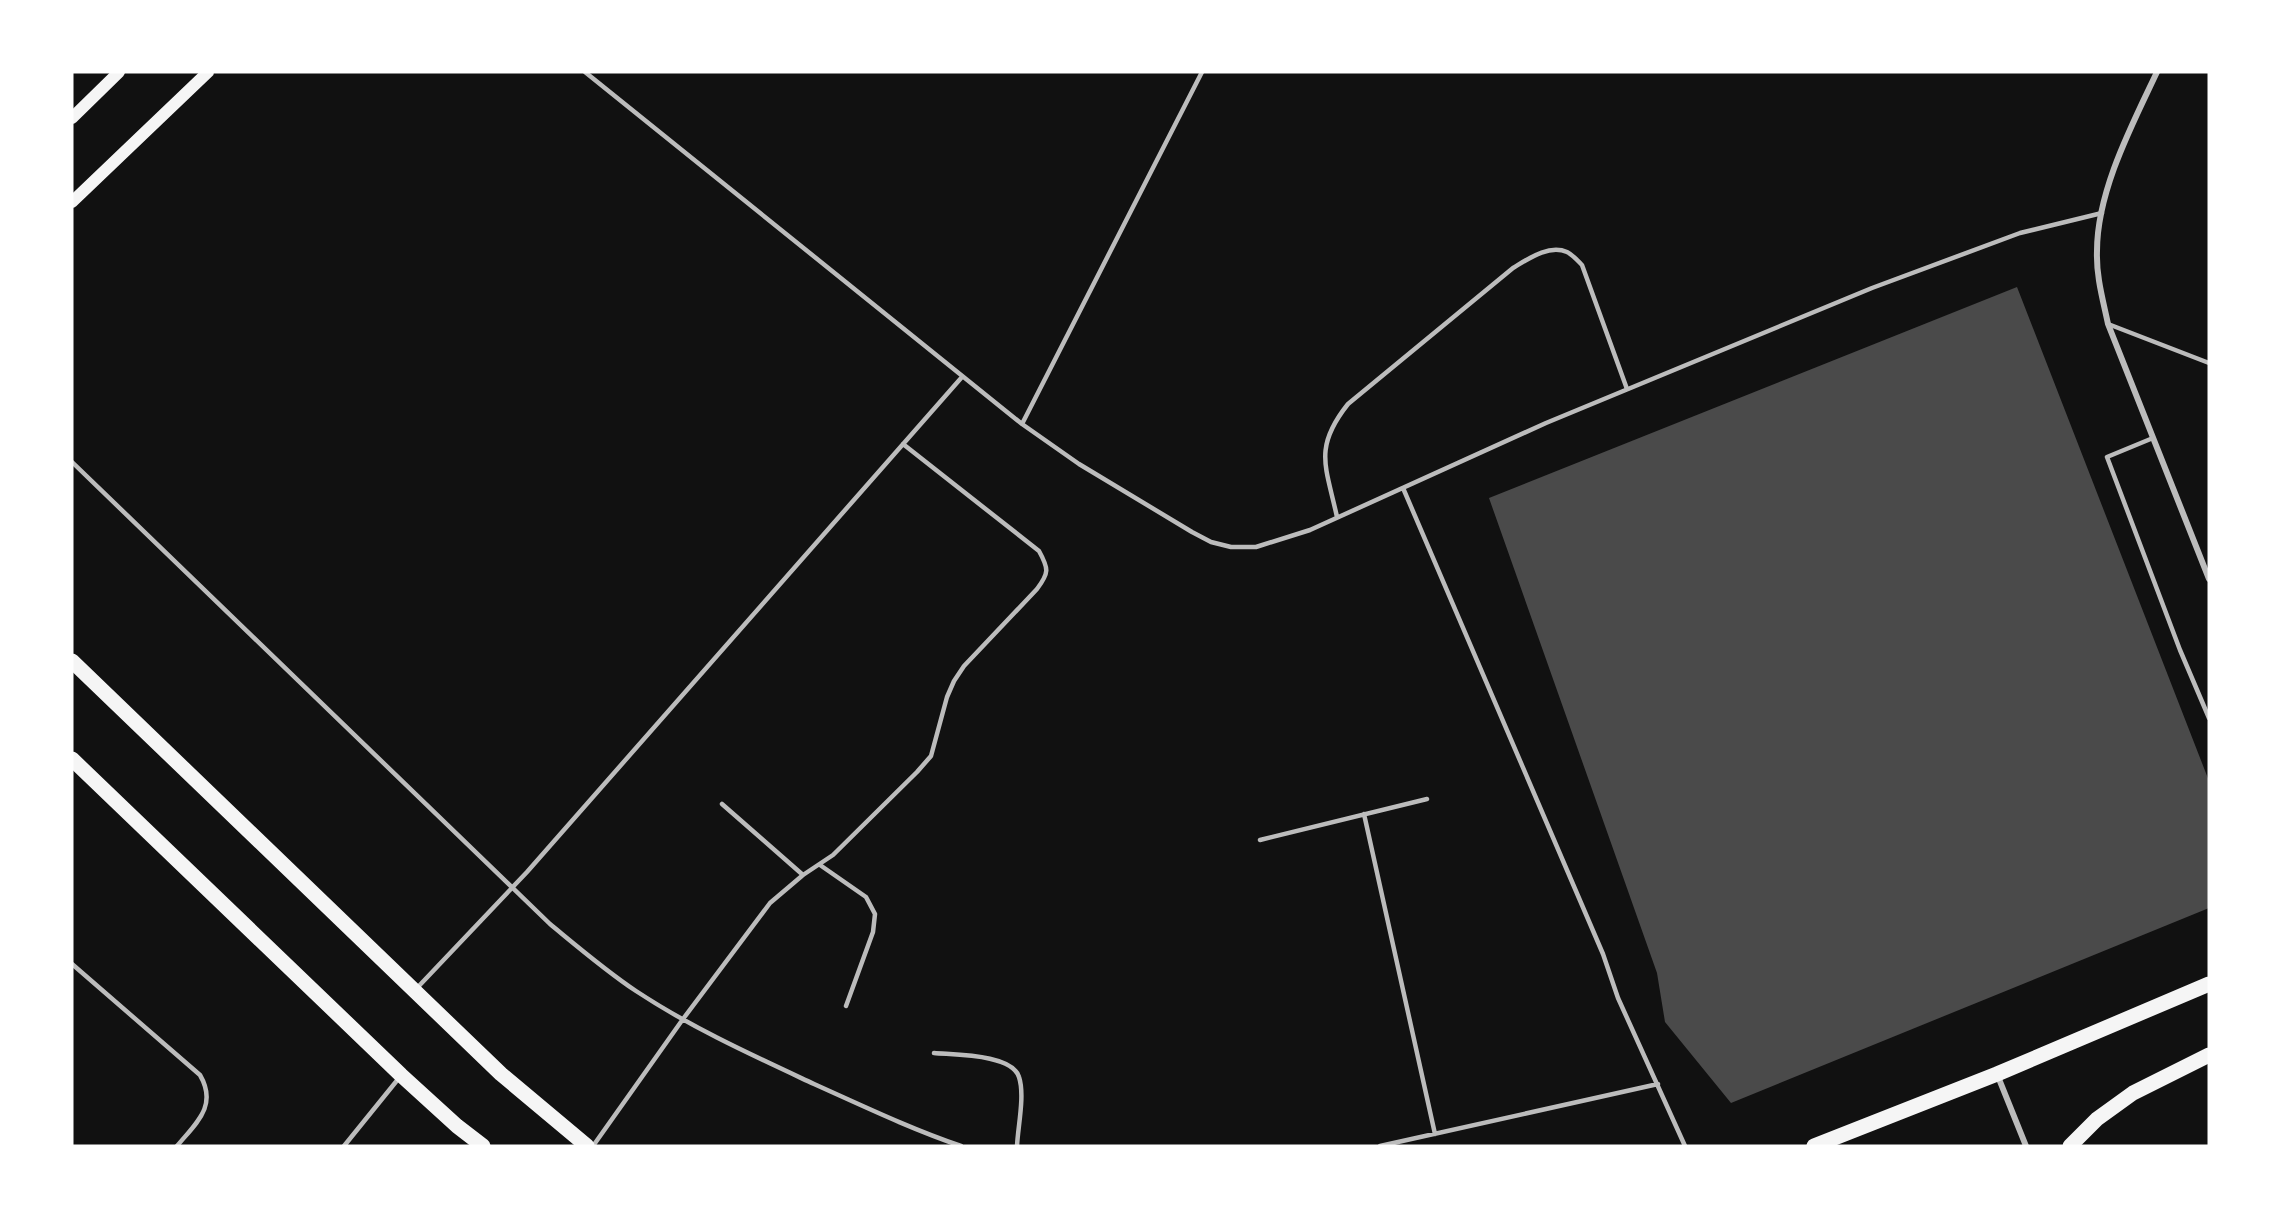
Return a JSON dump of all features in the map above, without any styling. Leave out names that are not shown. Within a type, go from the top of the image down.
[{"type":"main road","points":[[72,118],[119,72]]},
{"type":"main road","points":[[72,202],[208,72]]},
{"type":"main road","points":[[72,661],[501,1074],[588,1146]]},
{"type":"main road","points":[[72,759],[401,1076],[483,1146]]},
{"type":"main road","points":[[1814,1146],[1997,1074],[2209,984]]},
{"type":"main road","points":[[2070,1146],[2097,1119],[2133,1093],[2209,1055]]},
{"type":"street","points":[[2157,72],[2120,153],[2102,213],[2097,250],[2098,281],[2108,324],[2209,579]]},
{"type":"street","points":[[1997,1074],[2026,1146]]},
{"type":"lane","points":[[585,72],[1022,424],[1114,485],[1211,542],[1231,547],[1256,547],[1310,530],[1627,389],[1872,288],[2020,233],[2102,213]]},
{"type":"lane","points":[[1022,424],[1202,72]]},
{"type":"lane","points":[[1337,517],[1324,458],[1326,440],[1335,420],[1357,396],[1513,268],[1534,255],[1554,249],[1568,252],[1582,265],[1627,389]]},
{"type":"lane","points":[[2108,324],[2209,363]]},
{"type":"lane","points":[[414,990],[513,887],[962,377]]},
{"type":"lane","points":[[2153,438],[2107,457],[2180,650],[2209,718]]},
{"type":"lane","points":[[593,1146],[683,1019],[770,903],[841,847],[931,756],[947,697],[963,666],[1047,576],[1046,563],[1039,551],[903,444]]},
{"type":"lane","points":[[72,462],[550,924],[592,959],[636,991],[748,1053],[881,1115],[962,1146]]},
{"type":"lane","points":[[1403,488],[1603,954],[1618,998],[1685,1146]]},
{"type":"lane","points":[[1260,840],[1427,799]]},
{"type":"lane","points":[[722,804],[803,875]]},
{"type":"lane","points":[[1364,814],[1435,1134]]},
{"type":"lane","points":[[820,865],[866,897],[875,914],[873,932],[846,1006]]},
{"type":"lane","points":[[72,964],[200,1075],[206,1086],[206,1110],[177,1146]]},
{"type":"lane","points":[[934,1053],[999,1060],[1010,1065],[1018,1074],[1021,1088],[1017,1146]]},
{"type":"lane","points":[[344,1146],[401,1076]]},
{"type":"lane","points":[[1380,1146],[1658,1083]]},
{"type":"building","points":[[2017,287],[2209,781],[2209,908],[1731,1103],[1665,1022],[1657,973],[1489,498]]}]
